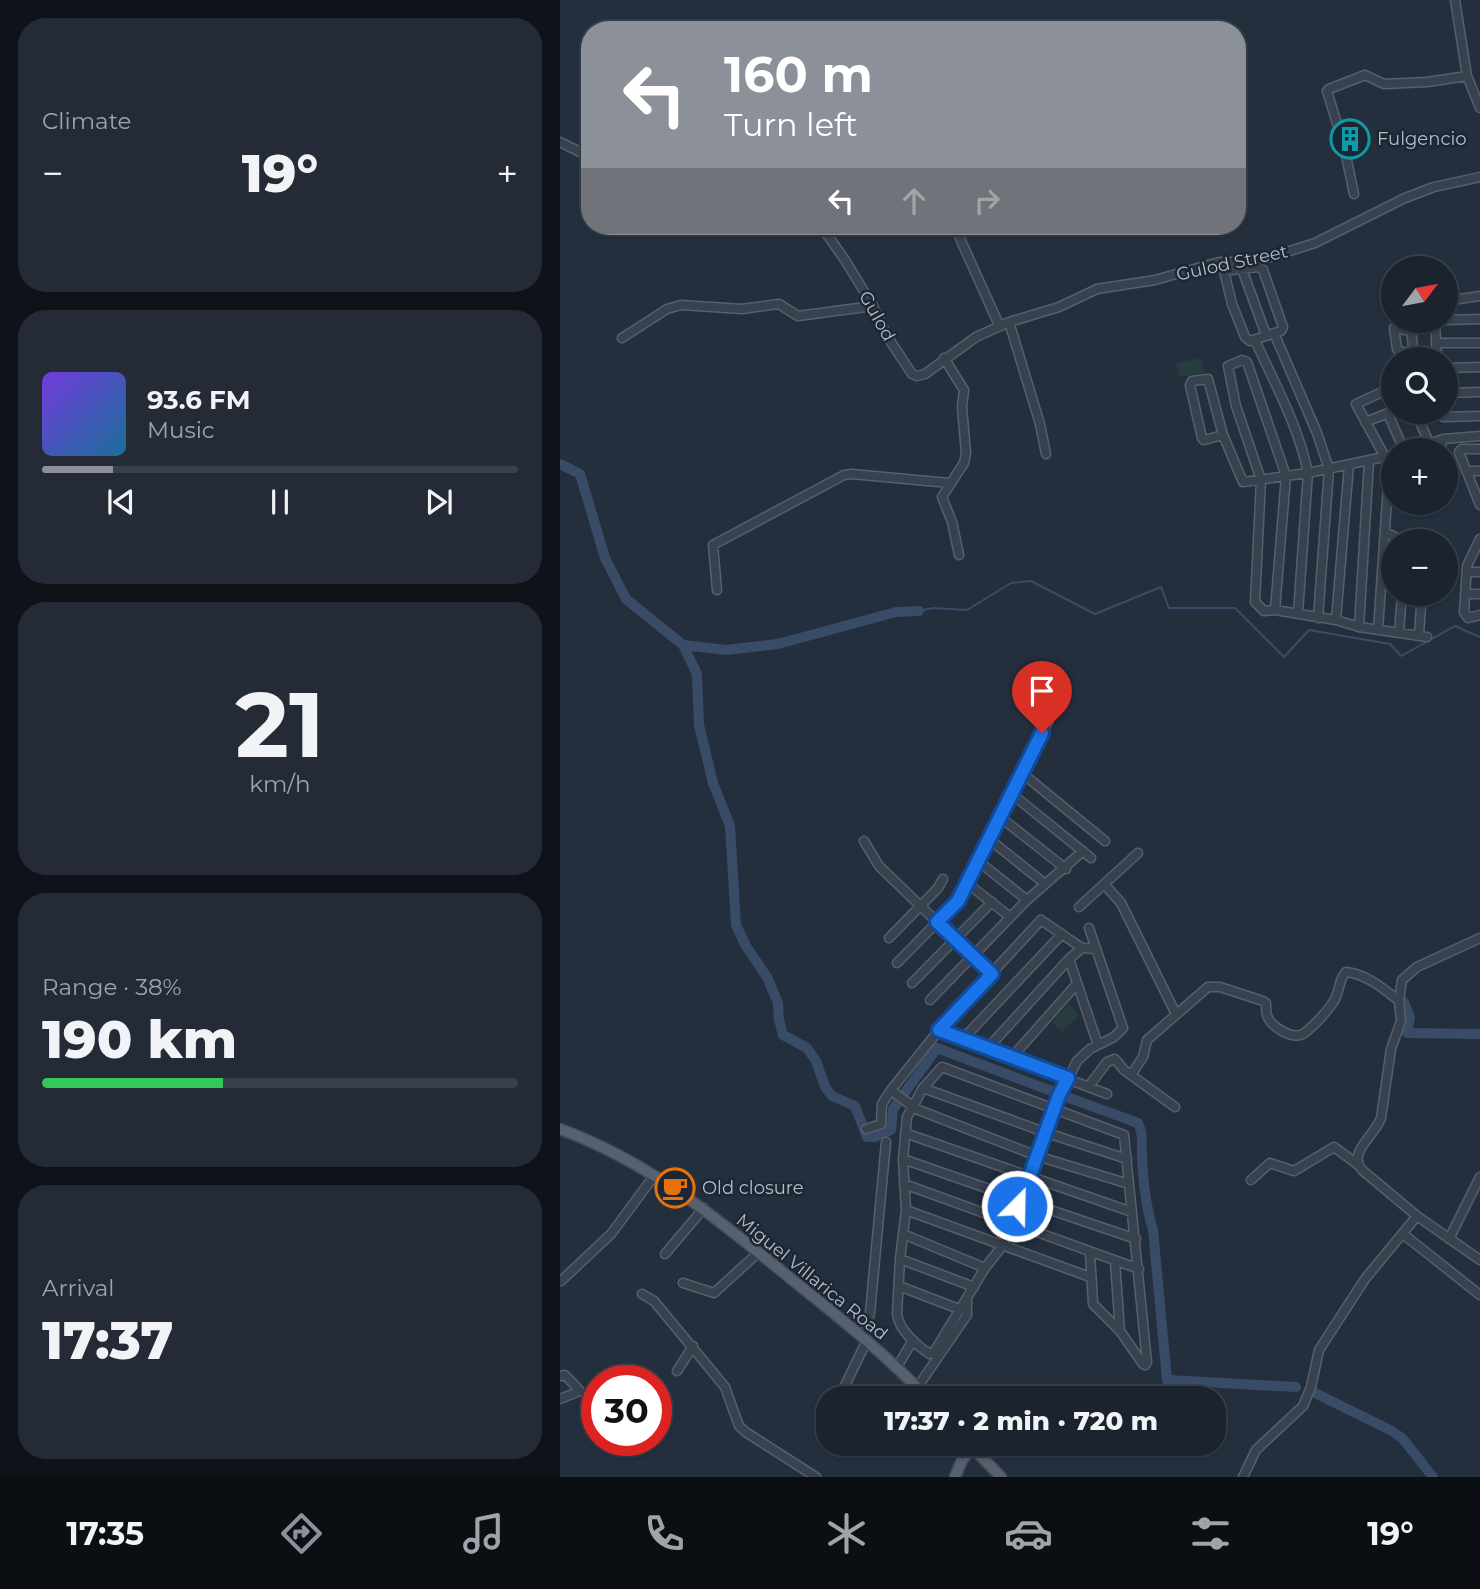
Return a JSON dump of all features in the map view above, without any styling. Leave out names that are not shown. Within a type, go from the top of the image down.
[{"type":"main road","name":"Miguel Villarica Road","points":[[560,1129],[597,1144],[681,1191],[865,1339],[915,1386]]},
{"type":"main road","points":[[955,1477],[965,1456]]},
{"type":"main road","points":[[981,1456],[1001,1477]]},
{"type":"street","points":[[1455,0],[1467,76],[1480,107]]},
{"type":"street","points":[[1354,194],[1344,146],[1327,91],[1364,75],[1384,84],[1427,82],[1467,76]]},
{"type":"street","points":[[560,142],[581,152]]},
{"type":"street","name":"Gulod Street","points":[[944,358],[999,325],[1059,307],[1097,289],[1155,280],[1219,262],[1271,257],[1315,243],[1405,198],[1434,187],[1480,177]]},
{"type":"street","name":"Gulod","points":[[827,235],[873,306],[887,336],[912,374],[917,376],[925,373],[944,358]]},
{"type":"street","points":[[958,235],[999,325]]},
{"type":"street","points":[[1258,267],[1263,270],[1283,323],[1281,331],[1270,334],[1250,341],[1245,338],[1224,271],[1258,267]]},
{"type":"street","points":[[1242,269],[1270,334],[1307,407],[1329,469],[1318,618]]},
{"type":"street","points":[[1458,299],[1480,296]]},
{"type":"street","points":[[622,338],[667,309],[681,305],[742,309],[779,304],[798,316],[873,306]]},
{"type":"street","points":[[1458,320],[1480,319]]},
{"type":"street","points":[[1009,322],[1040,424],[1046,454]]},
{"type":"street","points":[[1436,333],[1437,347]]},
{"type":"street","points":[[1255,340],[1284,404],[1307,473],[1298,613]]},
{"type":"street","points":[[1437,343],[1480,343]]},
{"type":"street","points":[[944,358],[964,390],[965,397],[962,407],[966,453],[964,463],[942,497],[952,522],[959,555]]},
{"type":"street","points":[[1275,610],[1286,476],[1247,362],[1242,360],[1228,366],[1236,406],[1261,480],[1255,602],[1264,611],[1298,613],[1359,627],[1423,636],[1422,606]]},
{"type":"street","points":[[1458,368],[1480,367]]},
{"type":"street","points":[[1223,435],[1204,440],[1202,438],[1190,385],[1192,381],[1208,379],[1223,435],[1241,480],[1245,482],[1381,458]]},
{"type":"street","points":[[1381,391],[1354,400],[1381,444]]},
{"type":"street","points":[[1458,393],[1480,392]]},
{"type":"street","points":[[1458,414],[1480,416]]},
{"type":"street","points":[[1366,422],[1381,416]]},
{"type":"street","points":[[1455,438],[1480,436]]},
{"type":"street","points":[[1480,449],[1462,449],[1458,452],[1477,492],[1480,505]]},
{"type":"street","points":[[1359,627],[1369,461]]},
{"type":"street","points":[[1336,620],[1349,465]]},
{"type":"street","points":[[1465,471],[1480,471]]},
{"type":"street","points":[[717,590],[713,545],[844,475],[949,483]]},
{"type":"street","points":[[1479,616],[1465,616],[1467,572],[1477,553],[1480,539]]},
{"type":"street","points":[[1467,572],[1480,572]]},
{"type":"street","points":[[1378,630],[1381,588]]},
{"type":"street","points":[[1466,594],[1480,594]]},
{"type":"street","points":[[1399,633],[1401,606]]},
{"type":"street","points":[[897,963],[958,901],[1053,712]]},
{"type":"street","points":[[1022,774],[1105,841]]},
{"type":"street","points":[[1012,794],[1091,858]]},
{"type":"street","points":[[1000,817],[1066,869]]},
{"type":"street","points":[[989,839],[1044,883]]},
{"type":"street","points":[[864,841],[879,866],[992,974]]},
{"type":"street","points":[[930,1000],[1044,883],[1066,869],[1083,851]]},
{"type":"street","points":[[1079,907],[1138,853]]},
{"type":"street","points":[[978,861],[1027,900]]},
{"type":"street","points":[[889,938],[943,879]]},
{"type":"street","points":[[967,883],[1010,917]]},
{"type":"street","points":[[1104,884],[1122,903],[1176,1014]]},
{"type":"street","points":[[912,983],[992,902]]},
{"type":"street","points":[[866,1129],[881,1124],[882,1104],[898,1095],[939,1030],[1041,920],[1082,948],[1096,949]]},
{"type":"street","points":[[1089,928],[1123,1027],[1114,1037],[1090,1049],[1077,1062],[1055,1109],[1003,1245],[985,1268],[934,1352],[930,1354],[913,1340],[898,1321],[900,1259],[906,1210],[903,1158],[907,1117],[923,1088],[942,1067],[1055,1109],[1124,1135],[1139,1269],[1147,1362],[1145,1365],[1120,1331],[1093,1304],[1090,1252]]},
{"type":"street","points":[[963,1039],[1062,934]]},
{"type":"street","points":[[1357,1164],[1358,1151],[1381,1118],[1391,1049],[1401,1021],[1399,1001],[1402,980],[1411,970],[1480,938]]},
{"type":"street","points":[[988,1048],[1082,948]]},
{"type":"street","points":[[1069,959],[1098,1045]]},
{"type":"street","points":[[1131,1074],[1143,1056],[1147,1040],[1208,987],[1220,987],[1266,1003],[1270,1020],[1294,1036],[1302,1034],[1331,1007],[1346,971],[1365,977],[1399,1001]]},
{"type":"street","points":[[1012,1057],[1076,985]]},
{"type":"street","points":[[939,1030],[1107,1094]]},
{"type":"street","points":[[1089,1086],[1111,1060],[1115,1059],[1175,1107]]},
{"type":"street","points":[[923,1088],[1127,1159]]},
{"type":"street","points":[[898,1095],[912,1106],[1037,1156],[1129,1184]]},
{"type":"street","points":[[905,1133],[1132,1212]]},
{"type":"street","points":[[844,1386],[865,1339],[870,1313],[886,1142]]},
{"type":"street","points":[[1251,1180],[1269,1163],[1294,1171],[1334,1147],[1417,1216],[1480,1260]]},
{"type":"street","points":[[903,1158],[1136,1238]]},
{"type":"street","points":[[562,1281],[611,1234],[654,1176]]},
{"type":"street","points":[[1449,1238],[1480,1177]]},
{"type":"street","points":[[904,1184],[1139,1269]]},
{"type":"street","points":[[665,1254],[704,1208]]},
{"type":"street","points":[[906,1210],[1090,1277]]},
{"type":"street","points":[[1243,1477],[1256,1450],[1303,1406],[1311,1387],[1319,1350],[1365,1279],[1417,1216]]},
{"type":"street","points":[[903,1234],[985,1268]]},
{"type":"street","points":[[1403,1234],[1480,1295]]},
{"type":"street","points":[[683,1283],[714,1293],[759,1252]]},
{"type":"street","points":[[900,1259],[974,1287]]},
{"type":"street","points":[[1115,1261],[1120,1331]]},
{"type":"street","points":[[899,1286],[959,1309]]},
{"type":"street","points":[[642,1294],[654,1301],[725,1387],[739,1426],[816,1477]]},
{"type":"street","points":[[920,1386],[967,1315],[967,1298]]},
{"type":"street","points":[[897,1367],[913,1340]]},
{"type":"street","points":[[677,1371],[693,1346]]},
{"type":"street","points":[[560,1376],[565,1375],[580,1391],[560,1399]]},
{"type":"green space","points":[[1202,358],[1204,373],[1179,377],[1176,363]]},
{"type":"green space","points":[[1069,1004],[1080,1015],[1062,1032],[1052,1022]]},
{"type":"waterway","points":[[560,464],[580,474],[605,558],[626,599],[683,645],[726,650],[778,644],[896,612],[919,611]]},
{"type":"waterway","points":[[919,611],[933,608],[967,610],[1011,583],[1031,581],[1095,614],[1161,587],[1169,608],[1235,608],[1284,657],[1309,630],[1390,644],[1401,656],[1455,626],[1480,637]]},
{"type":"waterway","points":[[683,645],[697,674],[699,725],[713,783],[730,826],[736,925],[746,946],[767,977],[778,1003],[783,1035],[807,1048],[832,1096],[855,1106],[867,1137],[875,1137],[891,1130],[893,1109],[937,1048],[1057,1093]]},
{"type":"waterway","points":[[1404,1002],[1410,1017],[1407,1033],[1480,1034]]},
{"type":"waterway","points":[[1064,1096],[1138,1123],[1140,1127],[1142,1166],[1153,1230],[1167,1380],[1296,1387]]},
{"type":"waterway","points":[[1315,1393],[1392,1431],[1403,1439],[1433,1477]]},
{"type":"place","name":"Fulgencio","points":[[1350,139]]},
{"type":"place","name":"Old closure","points":[[675,1188]]},
{"type":"route","points":[[1017,1206],[1015,1198],[1023,1195],[1059,1095],[1068,1078],[939,1030],[992,974],[937,922],[958,901],[1042,733]]}]
